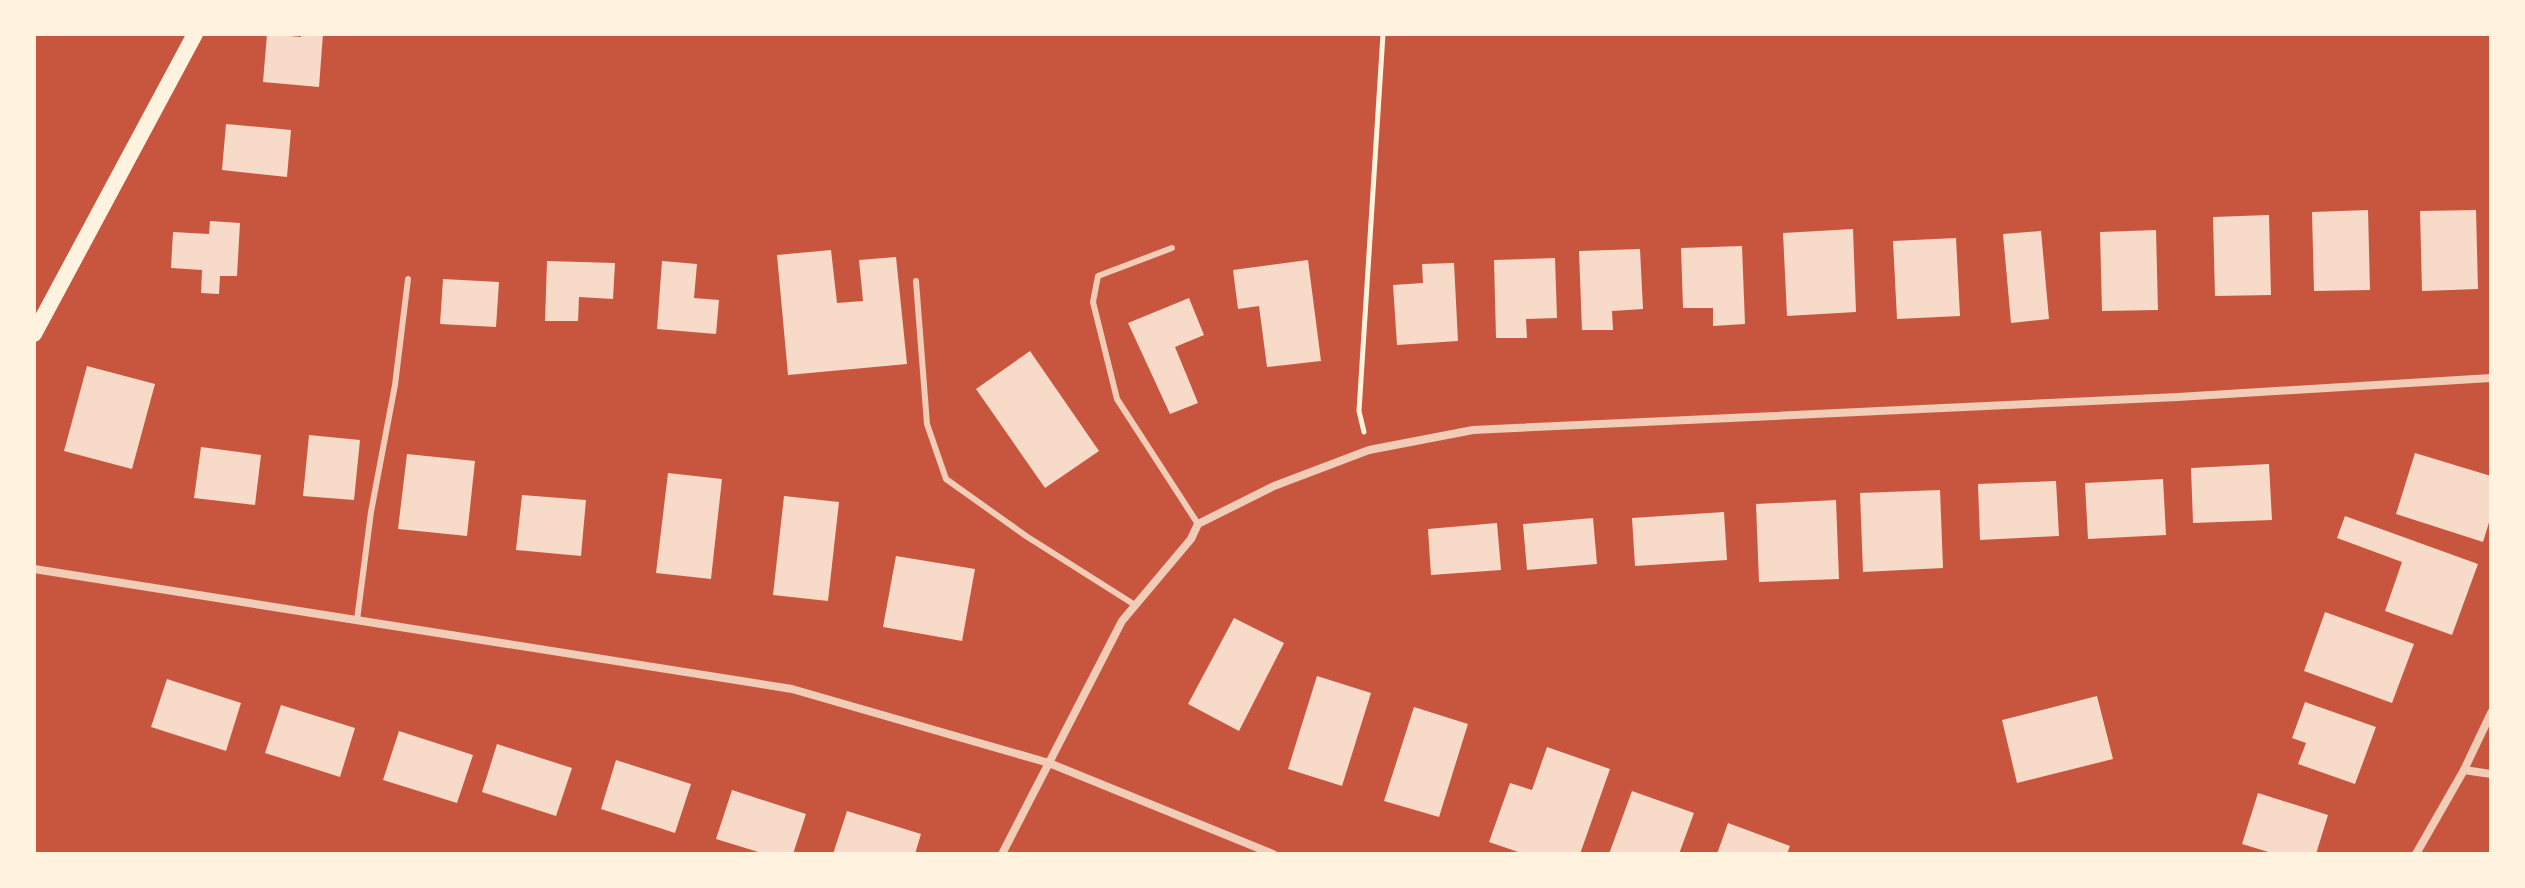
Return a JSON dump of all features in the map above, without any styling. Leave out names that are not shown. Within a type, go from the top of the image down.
[{"type":"main road","points":[[34,334],[195,34]]},
{"type":"street","points":[[1002,854],[1122,621],[1191,539],[1198,524],[1274,486],[1369,450],[1473,430],[2178,397],[2491,378]]},
{"type":"street","points":[[34,569],[792,689],[1049,763],[1273,854]]},
{"type":"street","points":[[2416,854],[2464,770],[2491,713]]},
{"type":"street","points":[[2464,770],[2491,774]]},
{"type":"lane","points":[[1172,248],[1098,276],[1093,302],[1117,399],[1198,524]]},
{"type":"lane","points":[[357,620],[371,512],[395,385],[408,279]]},
{"type":"lane","points":[[916,281],[927,424],[946,479],[1026,536],[1135,605]]},
{"type":"path","points":[[1369,450],[1359,411],[1383,34]]},
{"type":"building","points":[[267,34],[301,37],[301,34],[323,34],[319,87],[263,82]]},
{"type":"building","points":[[226,124],[291,130],[287,177],[222,170]]},
{"type":"building","points":[[2368,210],[2370,290],[2314,291],[2312,212]]},
{"type":"building","points":[[2476,210],[2478,289],[2422,291],[2420,211]]},
{"type":"building","points":[[2269,215],[2271,295],[2215,296],[2213,217]]},
{"type":"building","points":[[210,221],[240,223],[237,276],[220,276],[219,294],[201,293],[202,270],[171,268],[173,232],[209,234]]},
{"type":"building","points":[[1853,229],[1856,312],[1787,316],[1783,233]]},
{"type":"building","points":[[2156,230],[2158,310],[2102,311],[2100,232]]},
{"type":"building","points":[[2041,231],[2049,319],[2011,323],[2003,234]]},
{"type":"building","points":[[1956,238],[1960,316],[1897,319],[1893,241]]},
{"type":"building","points":[[1742,246],[1745,324],[1713,326],[1713,308],[1683,308],[1681,248]]},
{"type":"building","points":[[1640,249],[1643,309],[1612,311],[1613,330],[1582,330],[1579,251]]},
{"type":"building","points":[[831,250],[837,303],[863,301],[859,260],[896,257],[907,364],[788,375],[777,255]]},
{"type":"building","points":[[1555,258],[1557,318],[1526,319],[1527,338],[1496,338],[1494,260]]},
{"type":"building","points":[[1308,260],[1321,361],[1267,367],[1259,306],[1238,309],[1233,270]]},
{"type":"building","points":[[547,261],[615,263],[613,299],[579,297],[578,321],[545,321]]},
{"type":"building","points":[[662,261],[697,264],[694,298],[719,300],[716,334],[657,329]]},
{"type":"building","points":[[1454,263],[1458,341],[1397,345],[1393,285],[1423,283],[1422,264]]},
{"type":"building","points":[[443,279],[499,282],[496,327],[440,324]]},
{"type":"building","points":[[1189,298],[1204,335],[1175,347],[1198,403],[1170,414],[1128,323]]},
{"type":"building","points":[[1030,351],[1099,451],[1045,488],[976,389]]},
{"type":"building","points":[[87,366],[155,384],[132,469],[64,451]]},
{"type":"building","points":[[309,435],[360,440],[354,500],[303,496]]},
{"type":"building","points":[[201,447],[261,455],[255,505],[194,498]]},
{"type":"building","points":[[2415,453],[2491,476],[2491,516],[2483,542],[2396,514]]},
{"type":"building","points":[[407,454],[475,461],[467,536],[398,529]]},
{"type":"building","points":[[2269,464],[2272,520],[2193,523],[2191,468]]},
{"type":"building","points":[[668,473],[722,479],[711,579],[656,573]]},
{"type":"building","points":[[2163,479],[2166,535],[2088,539],[2085,483]]},
{"type":"building","points":[[2056,481],[2059,536],[1980,540],[1978,484]]},
{"type":"building","points":[[1940,490],[1943,568],[1863,572],[1860,493]]},
{"type":"building","points":[[522,495],[586,500],[581,556],[516,550]]},
{"type":"building","points":[[784,496],[839,502],[828,601],[773,595]]},
{"type":"building","points":[[1836,500],[1839,579],[1759,582],[1756,504]]},
{"type":"building","points":[[1724,512],[1727,560],[1635,566],[1632,518]]},
{"type":"building","points":[[2345,516],[2478,564],[2452,635],[2385,611],[2402,562],[2337,538]]},
{"type":"building","points":[[1593,518],[1597,564],[1527,570],[1523,524]]},
{"type":"building","points":[[1497,523],[1501,570],[1431,575],[1428,529]]},
{"type":"building","points":[[896,556],[975,569],[962,641],[883,627]]},
{"type":"building","points":[[2325,612],[2414,644],[2392,703],[2304,671]]},
{"type":"building","points":[[1234,618],[1284,643],[1239,731],[1188,704]]},
{"type":"building","points":[[1317,676],[1371,693],[1342,786],[1288,769]]},
{"type":"building","points":[[167,679],[241,703],[226,751],[151,727]]},
{"type":"building","points":[[2097,696],[2113,759],[2017,783],[2002,720]]},
{"type":"building","points":[[2305,702],[2376,727],[2355,784],[2298,764],[2306,743],[2292,738]]},
{"type":"building","points":[[281,705],[355,728],[340,777],[265,753]]},
{"type":"building","points":[[1414,707],[1468,724],[1439,817],[1384,801]]},
{"type":"building","points":[[399,731],[473,755],[457,803],[383,780]]},
{"type":"building","points":[[497,744],[572,768],[556,816],[482,792]]},
{"type":"building","points":[[1547,747],[1610,769],[1580,854],[1524,854],[1489,842],[1510,783],[1532,790]]},
{"type":"building","points":[[616,760],[691,784],[675,833],[601,809]]},
{"type":"building","points":[[732,790],[806,814],[793,854],[765,854],[716,839]]},
{"type":"building","points":[[1632,791],[1694,813],[1679,854],[1609,854]]},
{"type":"building","points":[[2258,793],[2328,815],[2316,854],[2275,854],[2242,844]]},
{"type":"building","points":[[847,811],[921,834],[915,854],[833,854]]},
{"type":"building","points":[[1728,823],[1790,846],[1787,854],[1717,854]]}]
